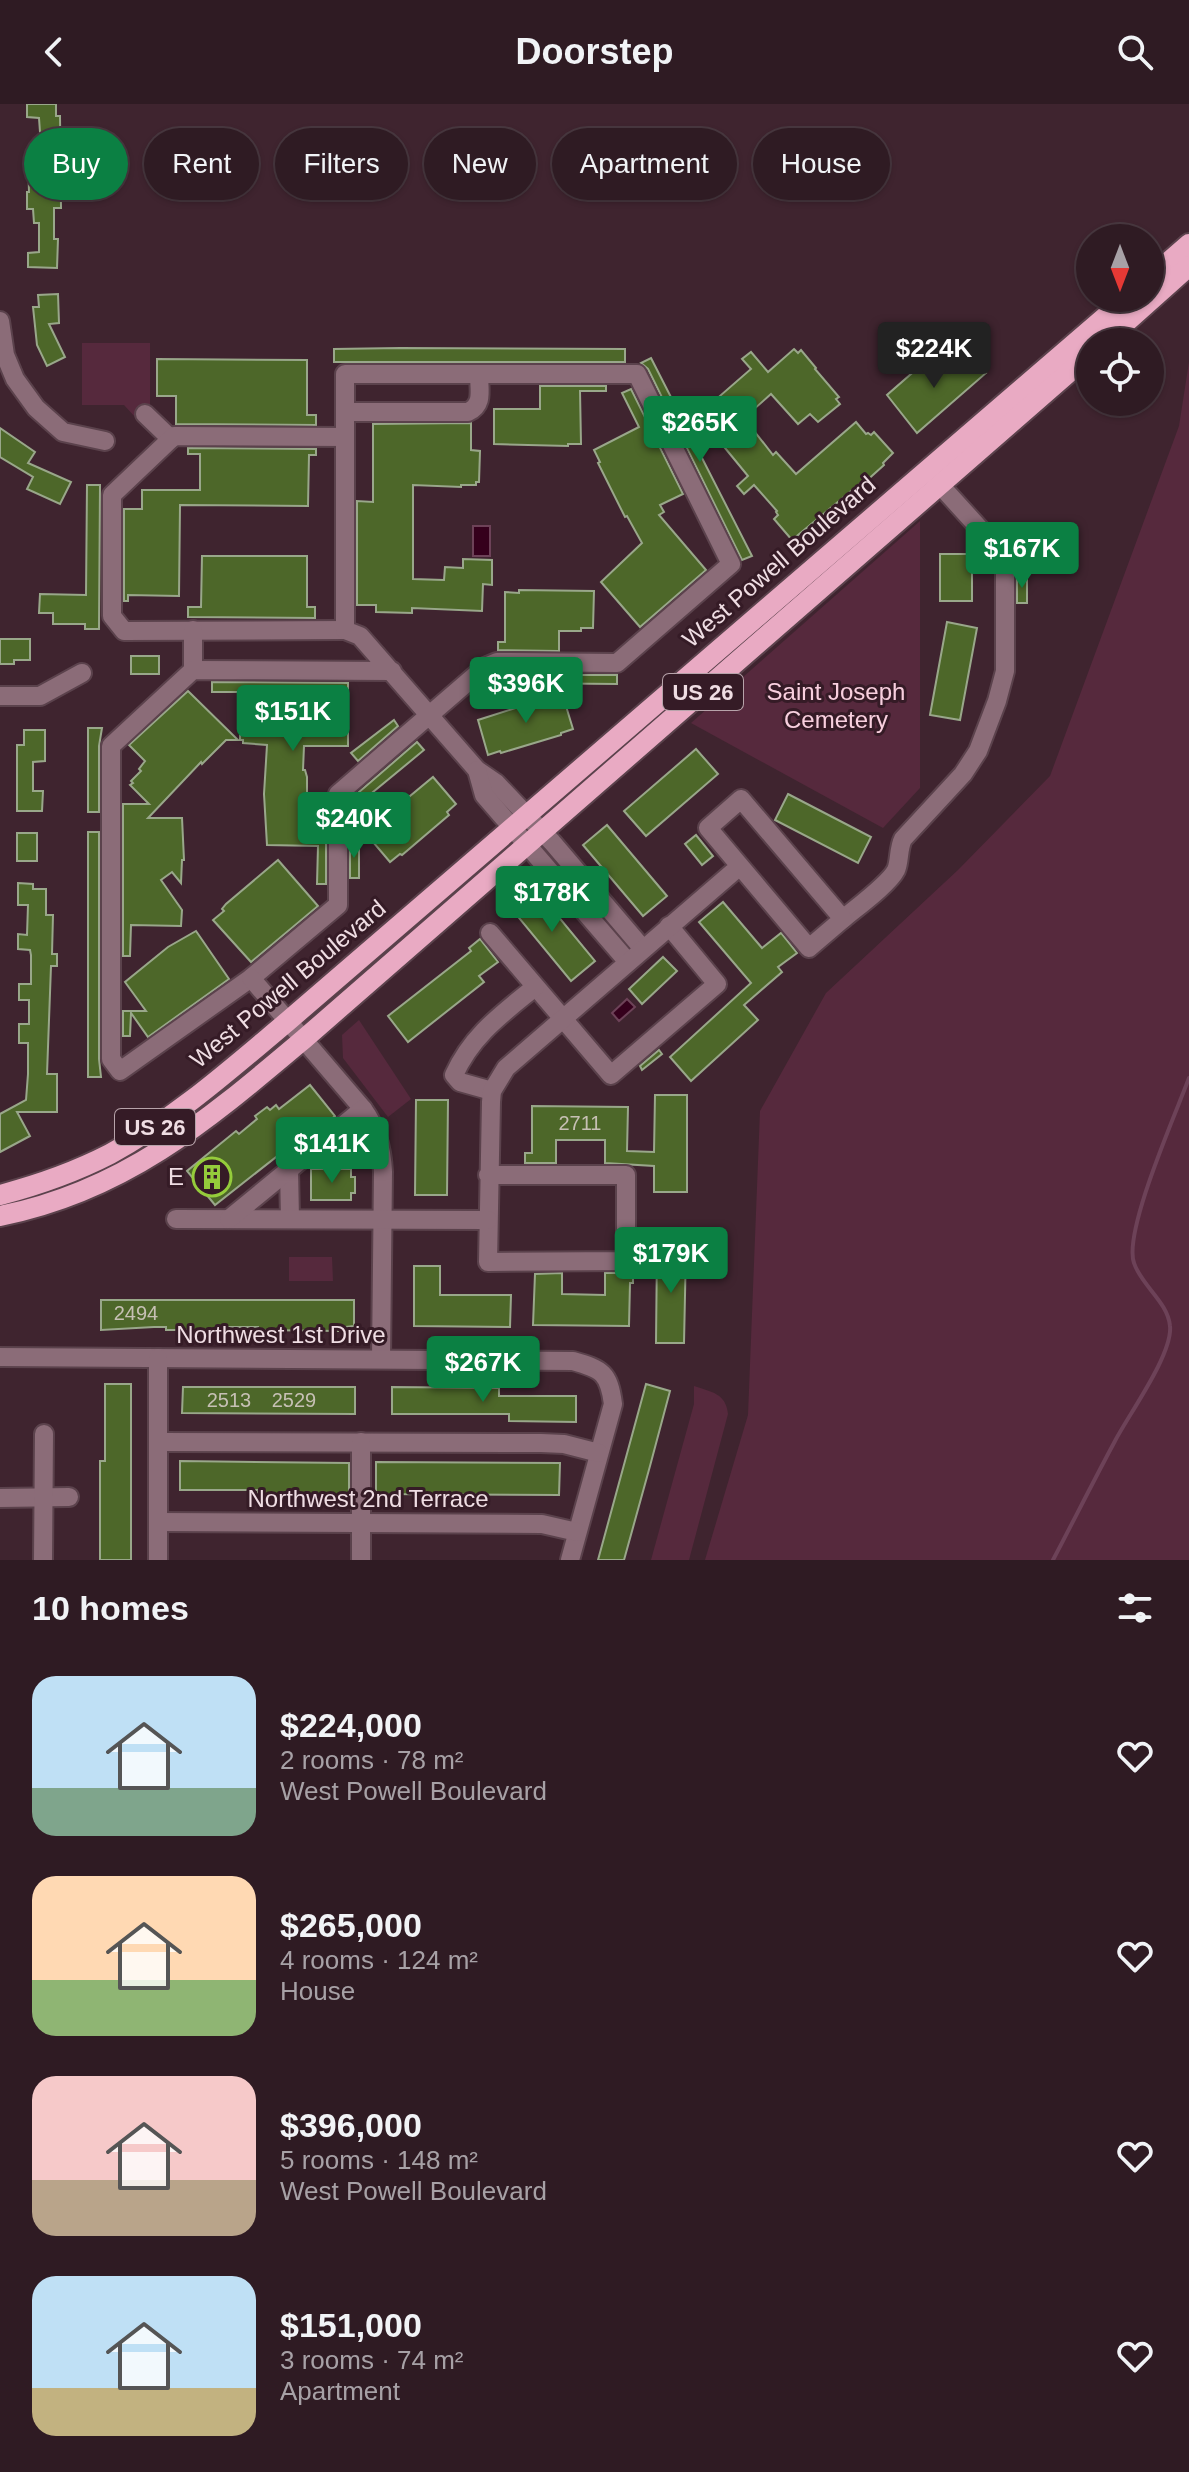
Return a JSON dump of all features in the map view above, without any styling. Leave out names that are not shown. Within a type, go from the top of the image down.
[{"type":"main road","points":[[1164,266],[1189,244]]},
{"type":"main road","points":[[1120,328],[1189,266]]},
{"type":"main road","name":"West Powell Boulevard","points":[[0,1216],[80,1194],[128,1170],[206,1119],[304,1039],[535,839],[934,478],[1112,312]]},
{"type":"main road","name":"West Powell Boulevard","points":[[0,1195],[79,1169],[137,1138],[184,1105],[288,1021],[518,822],[934,478],[1076,365]]},
{"type":"street","points":[[0,321],[7,384],[63,432],[105,441]]},
{"type":"street","points":[[345,630],[345,374],[637,374],[731,564],[617,663],[497,662],[485,667],[338,794],[338,905],[251,978],[120,1071],[111,1059],[111,746],[193,670],[392,671]]},
{"type":"street","points":[[345,412],[468,412],[480,402],[479,374]]},
{"type":"street","points":[[145,414],[171,439]]},
{"type":"street","points":[[345,437],[174,436],[112,495],[112,616],[124,631],[345,630],[360,636],[477,770],[496,783],[518,822],[643,949]]},
{"type":"street","points":[[843,919],[741,799],[708,828],[809,948],[843,919],[890,878],[897,869],[903,839],[963,774],[978,751],[1005,671],[1005,559],[934,478]]},
{"type":"street","points":[[193,630],[193,670]]},
{"type":"street","points":[[0,696],[40,696],[82,673]]},
{"type":"street","points":[[535,839],[628,962]]},
{"type":"street","points":[[488,1175],[626,1175],[626,1261],[488,1262],[488,1175],[492,1091],[506,1068],[740,866]]},
{"type":"street","points":[[490,933],[611,1075],[717,984],[669,926]]},
{"type":"street","points":[[251,978],[363,1109],[371,1120],[382,1152],[381,1359]]},
{"type":"street","points":[[492,1091],[460,1082],[454,1075],[471,1043],[535,987]]},
{"type":"street","points":[[229,1219],[363,1109]]},
{"type":"street","points":[[289,1169],[290,1219]]},
{"type":"street","points":[[176,1219],[488,1220]]},
{"type":"street","name":"Northwest 1st Drive","points":[[0,1357],[573,1361],[590,1365],[606,1375],[611,1388],[613,1404],[599,1453]]},
{"type":"street","points":[[158,1358],[158,1560]]},
{"type":"street","points":[[43,1560],[44,1434]]},
{"type":"street","points":[[159,1442],[541,1443],[564,1444],[599,1453],[570,1560]]},
{"type":"street","points":[[361,1442],[361,1560]]},
{"type":"street","points":[[0,1498],[69,1497]]},
{"type":"street","name":"Northwest 2nd Terrace","points":[[158,1522],[542,1524],[577,1532]]},
{"type":"green space","points":[[82,343],[150,343],[150,406],[136,418],[124,405],[82,405]]},
{"type":"green space","points":[[1189,362],[1189,1560],[705,1560],[748,1415],[760,1111],[826,993],[958,870],[1050,776],[1179,426]]},
{"type":"green space","name":"Saint Joseph Cemetery","points":[[920,521],[920,788],[883,828],[691,723]]},
{"type":"green space","points":[[359,1020],[411,1099],[388,1117],[343,1058],[342,1035]]},
{"type":"green space","points":[[289,1257],[332,1257],[333,1281],[289,1281]]},
{"type":"green space","points":[[694,1386],[721,1397],[728,1414],[689,1560],[651,1560],[694,1404]]},
{"type":"shaded area","points":[[473,526],[490,526],[490,556],[473,556]]},
{"type":"shaded area","points":[[627,999],[635,1007],[619,1021],[612,1013]]},
{"type":"building","points":[[27,104],[56,104],[60,128],[40,128],[39,118],[27,117]]},
{"type":"building","points":[[27,200],[61,200],[61,208],[54,208],[54,239],[58,239],[57,268],[28,267],[28,253],[39,252],[39,223],[34,223],[33,209],[27,209]]},
{"type":"building","points":[[58,294],[59,323],[49,324],[65,357],[47,366],[37,345],[33,307],[39,307],[38,295]]},
{"type":"building","points":[[334,349],[625,349],[625,362],[334,362]]},
{"type":"building","points":[[794,349],[798,353],[801,350],[839,397],[836,399],[840,404],[818,422],[810,414],[798,424],[771,394],[744,418],[773,455],[776,452],[796,474],[856,422],[866,434],[874,432],[893,453],[864,483],[792,540],[774,519],[777,511],[754,485],[744,494],[737,486],[748,476],[698,415],[751,369],[742,359],[751,352],[768,372]]},
{"type":"building","points":[[968,352],[986,373],[917,433],[887,395],[926,361],[937,373],[961,353],[963,356]]},
{"type":"building","points":[[651,358],[752,556],[742,560],[648,369],[641,363]]},
{"type":"building","points":[[157,359],[307,360],[307,415],[316,415],[316,425],[176,424],[176,396],[157,396]]},
{"type":"building","points":[[540,386],[606,386],[606,391],[580,391],[581,444],[494,444],[494,409],[540,409]]},
{"type":"building","points":[[631,389],[683,494],[660,505],[664,512],[659,515],[706,570],[640,627],[601,582],[642,543],[625,517],[594,450],[639,427],[622,393]]},
{"type":"building","points":[[471,423],[471,450],[480,451],[479,482],[461,487],[413,485],[413,579],[444,580],[445,567],[463,568],[463,559],[492,560],[492,585],[483,584],[482,611],[412,608],[412,613],[376,612],[376,605],[357,605],[357,501],[373,502],[373,424]]},
{"type":"building","points":[[0,428],[35,452],[28,463],[71,482],[60,504],[27,489],[33,477],[0,457]]},
{"type":"building","points":[[188,448],[316,449],[316,455],[309,455],[308,506],[180,505],[179,596],[128,595],[128,601],[124,601],[124,509],[142,509],[142,490],[200,490],[200,454],[188,454]]},
{"type":"building","points":[[87,485],[100,485],[99,629],[85,629],[85,624],[53,624],[53,613],[39,613],[40,594],[86,595]]},
{"type":"building","points":[[940,554],[972,554],[972,601],[940,601]]},
{"type":"building","points":[[202,556],[307,556],[307,607],[315,607],[315,618],[188,617],[188,607],[201,607]]},
{"type":"building","points":[[1017,578],[1027,578],[1027,603],[1017,603]]},
{"type":"building","points":[[519,590],[594,591],[593,628],[559,631],[559,651],[498,650],[498,642],[505,642],[505,592],[519,593]]},
{"type":"building","points":[[947,622],[977,628],[960,720],[930,715]]},
{"type":"building","points":[[0,639],[30,639],[30,660],[0,664]]},
{"type":"building","points":[[131,656],[159,656],[159,674],[131,674]]},
{"type":"building","points":[[498,675],[617,675],[617,684],[498,683]]},
{"type":"building","points":[[212,682],[348,683],[348,746],[304,746],[303,770],[307,777],[307,796],[326,796],[326,884],[317,884],[318,846],[267,845],[264,794],[267,745],[243,743],[240,740],[241,692],[212,692]]},
{"type":"building","points":[[188,691],[238,740],[226,740],[148,818],[182,818],[184,860],[181,883],[172,872],[161,880],[182,910],[181,926],[131,925],[130,956],[123,956],[123,804],[149,804],[130,785],[145,761],[129,745]]},
{"type":"building","points":[[562,693],[573,729],[488,755],[478,720]]},
{"type":"building","points":[[394,720],[398,726],[358,761],[351,753]]},
{"type":"building","points":[[88,728],[102,728],[99,812],[88,812]]},
{"type":"building","points":[[24,730],[45,730],[45,761],[33,762],[33,791],[43,791],[42,811],[17,811],[17,745],[24,745]]},
{"type":"building","points":[[417,742],[424,750],[356,806],[351,799]]},
{"type":"building","points":[[696,749],[718,774],[646,836],[624,811]]},
{"type":"building","points":[[433,777],[456,804],[447,812],[449,815],[390,862],[367,835]]},
{"type":"building","points":[[788,794],[871,837],[858,863],[775,820]]},
{"type":"building","points":[[607,825],[667,896],[643,916],[583,845]]},
{"type":"building","points":[[88,832],[99,832],[101,1077],[88,1077]]},
{"type":"building","points":[[17,833],[37,833],[37,861],[17,861]]},
{"type":"building","points":[[696,835],[713,856],[702,865],[685,844]]},
{"type":"building","points":[[350,842],[359,842],[359,878],[350,878]]},
{"type":"building","points":[[278,860],[318,906],[251,962],[213,920],[224,911],[222,909],[226,904]]},
{"type":"building","points":[[18,883],[33,884],[33,889],[46,889],[46,915],[53,915],[52,954],[57,954],[57,966],[51,966],[47,1074],[57,1074],[57,1112],[17,1112],[30,1136],[0,1152],[0,1114],[26,1100],[28,1074],[28,1043],[19,1043],[19,1024],[29,1024],[29,1000],[19,1000],[19,984],[31,984],[31,955],[30,950],[18,949],[18,934],[27,935],[28,905],[18,905]]},
{"type":"building","points":[[534,887],[595,961],[571,981],[510,907]]},
{"type":"building","points":[[723,902],[762,948],[781,933],[797,953],[778,967],[782,972],[744,1005],[758,1020],[691,1081],[670,1057],[751,983],[699,922]]},
{"type":"building","points":[[196,931],[229,979],[148,1037],[131,1013],[130,1036],[123,1036],[123,1011],[146,1011],[125,982],[168,947]]},
{"type":"building","points":[[480,939],[498,962],[479,976],[484,982],[408,1042],[388,1016],[471,951],[469,948]]},
{"type":"building","points":[[663,957],[677,971],[642,1004],[629,989]]},
{"type":"building","points":[[659,1050],[662,1054],[642,1070],[640,1066]]},
{"type":"building","points":[[310,1085],[335,1116],[311,1136],[308,1132],[215,1205],[187,1171],[236,1131],[239,1134],[267,1107],[270,1110],[276,1105],[279,1109]]},
{"type":"building","points":[[655,1095],[687,1095],[687,1192],[654,1192],[654,1166],[605,1163],[605,1140],[556,1140],[556,1163],[525,1163],[525,1153],[532,1153],[532,1106],[628,1107],[627,1151],[654,1152]]},
{"type":"building","points":[[416,1100],[448,1100],[447,1195],[415,1195]]},
{"type":"building","points":[[311,1169],[351,1169],[351,1177],[355,1177],[355,1193],[351,1193],[351,1200],[311,1200]]},
{"type":"building","points":[[657,1247],[686,1248],[684,1343],[656,1343]]},
{"type":"building","points":[[414,1266],[440,1266],[440,1295],[511,1295],[510,1327],[414,1326]]},
{"type":"building","points":[[633,1270],[629,1326],[533,1325],[535,1274],[562,1273],[562,1294],[605,1295],[605,1273]]},
{"type":"building","points":[[101,1300],[354,1300],[354,1326],[338,1328],[338,1331],[258,1330],[258,1327],[101,1330]]},
{"type":"building","points":[[105,1384],[131,1384],[131,1560],[100,1560],[100,1461],[105,1461]]},
{"type":"building","points":[[646,1384],[670,1391],[650,1466],[624,1560],[598,1560]]},
{"type":"building","points":[[183,1387],[355,1387],[355,1414],[182,1413]]},
{"type":"building","points":[[392,1387],[499,1388],[499,1396],[576,1396],[576,1422],[509,1421],[509,1414],[392,1414]]},
{"type":"building","points":[[180,1461],[349,1463],[349,1495],[258,1495],[258,1490],[180,1490]]},
{"type":"building","points":[[376,1462],[560,1463],[559,1495],[376,1494]]},
{"type":"waterway","points":[[1053,1560],[1115,1441],[1158,1368],[1169,1338],[1170,1326],[1165,1309],[1137,1271],[1133,1248],[1143,1200],[1189,1078]]},
{"type":"place","name":"E","points":[[212,1177]]}]
